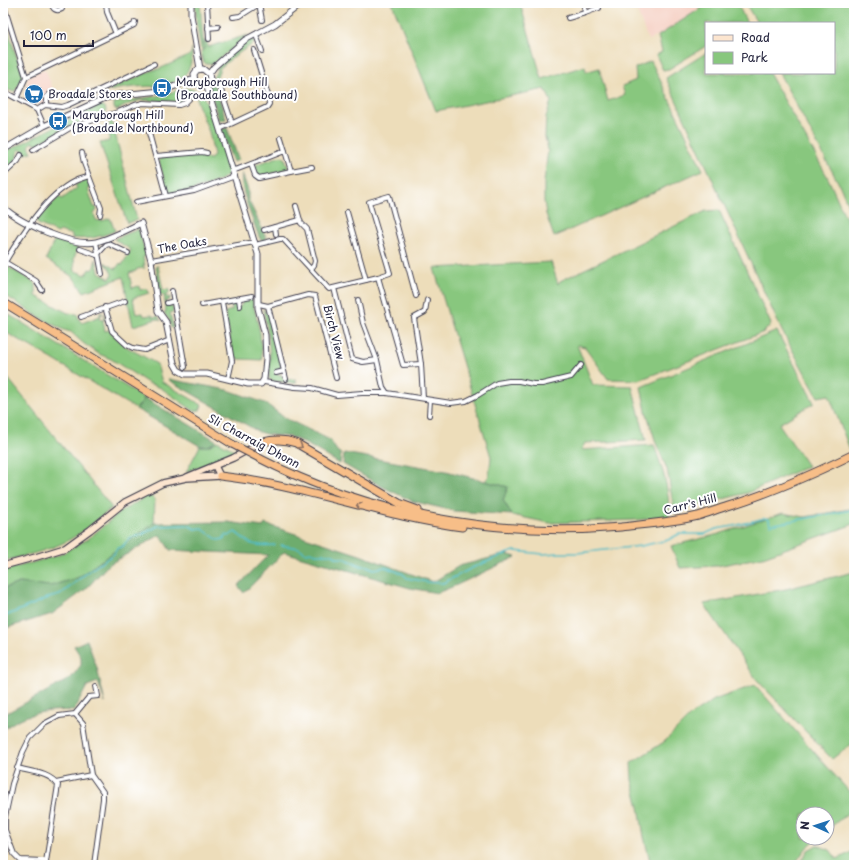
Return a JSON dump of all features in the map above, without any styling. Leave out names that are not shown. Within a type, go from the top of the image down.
[{"type":"highway","name":"Sli Charraig Dhonn","points":[[3,302],[232,444],[288,473],[318,485],[379,505],[451,520],[522,528]]},
{"type":"highway","points":[[263,442],[274,439],[296,443],[386,496],[412,508],[447,516],[508,524],[522,528]]},
{"type":"highway","name":"Carr's Hill","points":[[522,528],[562,530],[603,528],[666,522],[699,515],[786,485],[854,454]]},
{"type":"highway","points":[[220,476],[243,479],[325,497],[402,517],[438,524],[479,529],[504,530],[522,528]]},
{"type":"main road","points":[[186,478],[215,466],[263,442]]},
{"type":"main road","points":[[3,566],[65,548],[125,502],[163,483],[186,478],[220,476],[215,466]]},
{"type":"street","points":[[3,3],[25,75]]},
{"type":"street","points":[[51,3],[55,10],[62,8],[62,3]]},
{"type":"street","points":[[106,3],[107,12],[116,34]]},
{"type":"street","points":[[191,3],[191,15],[200,69]]},
{"type":"street","points":[[207,3],[209,39]]},
{"type":"street","points":[[233,17],[240,16],[259,3],[262,20]]},
{"type":"street","points":[[209,74],[214,67],[245,40],[275,24],[302,3]]},
{"type":"street","points":[[584,6],[585,13]]},
{"type":"street","points":[[568,18],[599,8]]},
{"type":"street","points":[[15,96],[25,75],[116,34],[134,25],[135,22]]},
{"type":"street","points":[[208,28],[218,26]]},
{"type":"street","points":[[256,35],[262,51]]},
{"type":"street","points":[[220,129],[267,107],[269,104],[268,95],[254,50]]},
{"type":"street","points":[[37,110],[47,105],[62,107],[154,64]]},
{"type":"street","points":[[200,69],[206,70],[209,74],[210,79],[206,84],[199,85],[194,79],[194,74],[200,69]]},
{"type":"street","points":[[3,150],[44,126],[105,98],[119,95],[162,91],[194,79]]},
{"type":"street","points":[[206,84],[255,244],[258,263],[255,296],[265,335],[266,359],[264,382]]},
{"type":"street","points":[[219,84],[232,123]]},
{"type":"street","points":[[3,91],[15,96],[37,110],[44,126]]},
{"type":"street","points":[[47,105],[47,97],[50,94]]},
{"type":"street","points":[[33,150],[70,128],[134,105],[147,102],[179,105],[185,103],[189,99]]},
{"type":"street","points":[[149,133],[166,196]]},
{"type":"street","points":[[281,138],[291,171]]},
{"type":"street","points":[[233,170],[285,151]]},
{"type":"street","points":[[156,156],[202,152],[207,153]]},
{"type":"street","points":[[82,153],[84,163],[101,208],[100,215]]},
{"type":"street","points":[[3,175],[18,162],[21,155]]},
{"type":"street","points":[[252,164],[255,175],[259,178],[312,167]]},
{"type":"street","points":[[42,290],[36,281],[4,262],[29,224],[53,197],[75,181],[89,176]]},
{"type":"street","points":[[136,202],[194,191],[235,176]]},
{"type":"street","points":[[296,206],[301,223],[307,229],[315,261],[311,269],[328,288],[334,288],[390,273],[369,202],[389,196],[416,296]]},
{"type":"street","points":[[3,207],[13,215],[29,224],[56,236],[78,243],[96,242],[97,255],[102,274]]},
{"type":"street","points":[[347,212],[366,280]]},
{"type":"street","points":[[264,230],[300,220]]},
{"type":"street","name":"The Oaks","points":[[96,242],[141,223],[151,260],[283,239],[311,269]]},
{"type":"street","points":[[275,227],[276,234]]},
{"type":"street","points":[[97,255],[106,245],[110,244],[128,253]]},
{"type":"street","points":[[80,250],[97,255]]},
{"type":"street","points":[[151,260],[158,312],[166,322],[175,366],[181,372],[186,374],[207,374],[249,384],[260,384],[264,382],[312,388],[337,395],[387,393],[451,403],[460,403],[478,395],[497,383],[519,381],[542,384],[571,377],[581,365]]},
{"type":"street","points":[[378,277],[403,365],[421,364]]},
{"type":"street","points":[[334,288],[352,359],[363,362],[377,360]]},
{"type":"street","points":[[172,291],[185,367]]},
{"type":"street","name":"Birch View","points":[[258,304],[268,306],[308,295],[315,296],[336,378]]},
{"type":"street","points":[[202,305],[255,296]]},
{"type":"street","points":[[239,299],[240,306]]},
{"type":"street","points":[[81,317],[125,300]]},
{"type":"street","points":[[358,300],[363,323],[377,360],[383,387],[387,393]]},
{"type":"street","points":[[423,398],[421,364],[414,318],[425,312],[427,300]]},
{"type":"street","points":[[166,303],[174,301]]},
{"type":"street","points":[[222,302],[232,361],[228,379]]},
{"type":"street","points":[[268,306],[286,379]]},
{"type":"street","points":[[105,308],[112,330],[127,345],[140,350],[145,350],[170,340]]},
{"type":"street","points":[[172,354],[182,352]]},
{"type":"street","points":[[276,373],[284,371]]},
{"type":"street","name":"Birch View","points":[[334,373],[341,372]]},
{"type":"street","points":[[428,415],[430,400]]},
{"type":"street","points":[[17,768],[45,775],[56,782],[58,788],[46,864],[34,860],[18,859],[14,854],[6,830],[6,808],[17,768],[30,738],[36,731],[54,718],[75,714],[89,697],[98,696],[96,686]]},
{"type":"street","points":[[75,714],[83,723],[91,775],[102,792],[103,799],[94,865]]},
{"type":"street","points":[[56,782],[91,775]]},
{"type":"shaded area","points":[[634,3],[709,3],[658,36],[648,40]]},
{"type":"shaded area","points":[[45,69],[54,92],[52,101],[37,105],[24,96],[28,77]]},
{"type":"green space","points":[[195,3],[200,3],[204,49],[201,49]]},
{"type":"green space","points":[[392,3],[520,3],[542,79],[585,66],[586,72],[599,68],[608,101],[625,95],[622,86],[636,80],[635,68],[651,61],[703,170],[554,237],[546,214],[544,201],[544,182],[548,150],[545,137],[546,117],[551,101],[545,89],[436,111]]},
{"type":"green space","points":[[709,3],[737,3],[746,22],[705,22],[705,47],[669,69],[663,70],[656,55],[662,52],[658,36]]},
{"type":"green space","points":[[745,3],[854,3],[854,219],[839,184],[780,74],[835,74],[835,22],[756,21]]},
{"type":"green space","points":[[3,11],[23,75],[14,92],[3,88]]},
{"type":"green space","points":[[248,35],[214,63],[205,64],[203,61],[201,51],[205,49],[204,41],[207,41],[208,47]]},
{"type":"green space","points":[[252,38],[254,43],[220,68],[214,85],[209,87],[219,65],[241,44]]},
{"type":"green space","points":[[192,48],[189,69],[175,82],[160,86],[126,88],[101,93],[188,56],[191,53]]},
{"type":"green space","points":[[705,54],[705,74],[770,74],[827,176],[854,236],[854,448],[850,450],[829,395],[818,397],[782,331],[666,78]]},
{"type":"green space","points":[[215,85],[226,119],[219,121],[209,87]]},
{"type":"green space","points":[[186,88],[196,90],[194,95],[192,92],[186,93],[182,101],[179,102],[141,100],[117,110],[114,108],[114,103],[157,96]]},
{"type":"green space","points":[[199,92],[202,93],[211,113],[230,171],[227,176],[207,185],[184,192],[170,193],[167,191],[159,161],[161,157],[202,153],[204,158],[211,159],[214,155],[209,132],[197,102],[197,95]]},
{"type":"green space","points":[[101,105],[105,107],[106,111],[104,115],[77,123],[37,144],[33,142],[29,146],[32,152],[25,154],[20,149],[17,154],[17,159],[3,172],[4,152]]},
{"type":"green space","points":[[111,117],[137,220],[127,223],[100,143],[109,141],[109,125]]},
{"type":"green space","points":[[227,128],[239,160],[233,162],[221,129]]},
{"type":"green space","points":[[281,156],[285,158],[288,167],[287,169],[263,176],[258,175],[255,167],[257,164]]},
{"type":"green space","points":[[242,173],[248,190],[248,199],[267,239],[264,241],[260,239],[248,206],[242,187]]},
{"type":"green space","points":[[84,180],[89,181],[91,188],[88,189],[94,207],[96,207],[97,210],[94,214],[96,220],[102,221],[110,218],[115,231],[94,238],[72,238],[72,235],[60,231],[58,233],[38,224],[36,219],[59,197],[62,199],[77,188],[75,185]]},
{"type":"green space","points":[[719,210],[771,324],[764,332],[639,380],[608,379],[585,347],[577,345],[593,385],[632,386],[646,440],[585,443],[581,450],[654,445],[667,489],[669,517],[635,520],[549,523],[512,515],[503,500],[508,487],[485,481],[489,476],[491,457],[434,268],[551,262],[558,284],[560,281],[706,211]]},
{"type":"green space","points":[[139,229],[146,256],[143,257],[145,265],[143,266],[145,268],[137,269],[136,271],[129,273],[132,288],[139,286],[140,290],[146,288],[149,293],[133,298],[136,314],[143,313],[144,316],[158,316],[161,321],[157,319],[133,326],[123,277],[84,292],[73,277],[46,259],[55,239],[78,248],[74,258],[75,271],[86,275],[89,269],[93,270],[96,259],[99,272],[110,279],[112,275],[110,269],[104,262],[116,269],[120,263],[122,265],[131,250],[114,239]]},
{"type":"green space","points":[[3,264],[34,282],[36,285],[36,296],[68,313],[77,314],[82,323],[100,316],[100,313],[102,312],[100,317],[101,320],[105,319],[104,313],[106,319],[103,320],[105,331],[109,330],[125,346],[157,364],[162,382],[202,405],[200,410],[194,411],[161,388],[148,383],[111,359],[99,354],[83,343],[71,332],[39,317],[3,294]]},
{"type":"green space","points":[[156,266],[158,266],[163,290],[169,289],[169,294],[166,294],[167,298],[171,297],[166,301],[166,305],[170,305],[173,308],[173,312],[170,313],[173,326],[176,327],[171,328],[169,320],[164,313],[166,312],[164,295],[160,295]]},
{"type":"green space","points":[[252,298],[260,333],[262,360],[239,359],[233,356],[225,312],[232,310],[232,306],[229,305],[225,307],[227,303],[234,302],[238,307],[241,306],[243,300]]},
{"type":"green space","points":[[263,309],[266,313],[268,313],[281,365],[280,369],[276,371],[277,375],[282,375],[285,380],[296,379],[296,383],[272,381],[269,378],[270,358],[268,334]]},
{"type":"green space","points":[[3,311],[143,397],[143,401],[136,409],[3,331]]},
{"type":"green space","points":[[777,331],[814,403],[779,424],[808,466],[747,493],[674,510],[667,469],[656,443],[646,411],[641,387]]},
{"type":"green space","points":[[3,372],[112,508],[85,530],[60,545],[3,561]]},
{"type":"green space","points":[[168,379],[228,390],[265,403],[285,418],[330,440],[337,451],[341,454],[340,464],[296,439],[259,432]]},
{"type":"green space","points":[[143,397],[217,441],[208,446],[200,446],[136,409],[143,401]]},
{"type":"green space","points":[[217,441],[238,452],[186,472],[200,446],[208,446]]},
{"type":"green space","points":[[344,453],[446,471],[508,487],[503,500],[512,515],[454,511],[412,501],[381,486],[343,464]]},
{"type":"green space","points":[[149,495],[155,499],[154,523],[77,578],[50,586],[19,583],[3,589],[3,571],[59,555],[88,539],[120,512]]},
{"type":"green space","points":[[854,505],[854,524],[763,557],[717,566],[680,568],[671,546],[719,534],[783,513],[805,517],[850,509]]},
{"type":"green space","points":[[228,522],[263,527],[265,524],[360,555],[433,582],[459,566],[506,554],[516,557],[437,593],[410,588],[284,552],[244,593],[238,586],[268,555],[170,550],[160,535],[108,565],[86,589],[52,614],[3,629],[3,589],[19,583],[50,586],[77,578],[154,523]]},
{"type":"green space","points":[[854,572],[854,699],[849,704],[854,709],[854,742],[832,759],[757,680],[704,604],[786,589]]},
{"type":"green space","points":[[87,640],[97,668],[105,703],[98,682],[87,686],[74,711],[37,713],[11,724],[3,730],[3,715],[71,678],[81,665],[81,657],[74,646]]},
{"type":"green space","points":[[755,685],[854,797],[854,808],[835,823],[835,806],[795,806],[795,846],[808,846],[794,865],[651,865],[632,780],[631,763],[664,742],[691,715],[714,700]]},
{"type":"green space","points":[[815,846],[820,846],[830,850],[837,859],[854,851],[854,865],[799,865],[808,850]]},
{"type":"waterway","points":[[281,545],[299,548],[306,553],[331,554],[338,558],[343,558],[374,569],[385,567],[403,574],[407,578],[427,582],[443,583],[474,567],[515,551],[543,554],[577,553],[641,546],[668,540],[679,534],[705,534],[716,529],[765,518],[769,519],[770,525],[851,510],[854,508]]},
{"type":"waterway","points":[[3,617],[48,598],[60,595],[89,571],[114,554],[117,548],[122,547],[133,537],[141,535],[158,526],[187,525],[196,529],[201,528],[218,540],[224,539],[225,535],[229,536],[235,532],[246,541],[254,545],[275,545]]},
{"type":"place","name":"Maryborough Hill (Broadale Southbound)","points":[[162,88]]},
{"type":"place","name":"Broadale Stores","points":[[34,94]]},
{"type":"place","name":"Maryborough Hill (Broadale Northbound)","points":[[58,121]]}]
